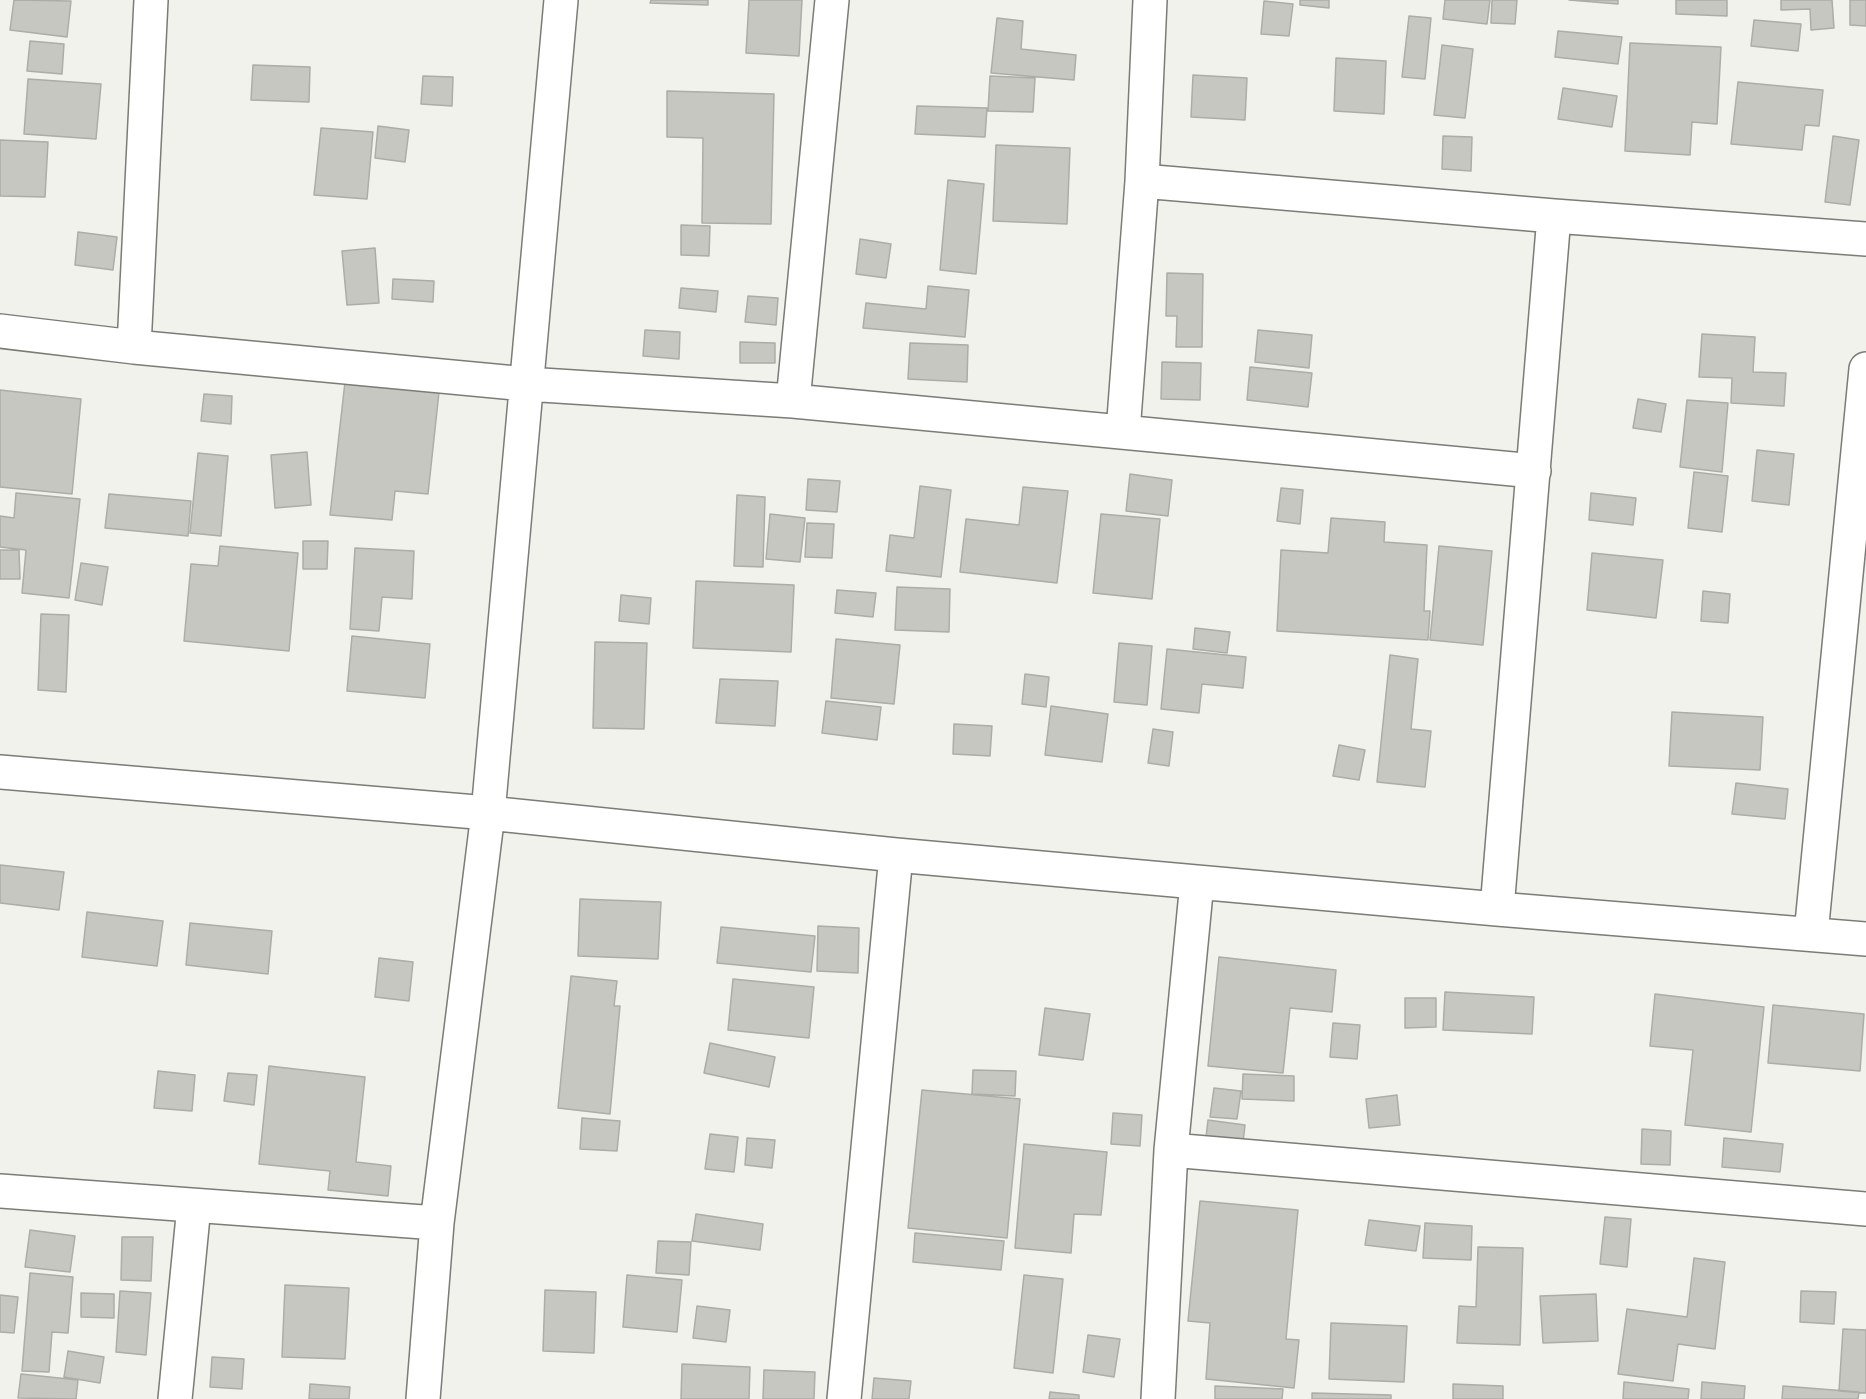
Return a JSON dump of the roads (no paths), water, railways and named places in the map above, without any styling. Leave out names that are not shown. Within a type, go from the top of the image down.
[{"type":"street","points":[[134,347],[151,0]]},
{"type":"street","points":[[423,1399],[437,1223],[488,813],[561,0]]},
{"type":"street","points":[[793,401],[832,0]]},
{"type":"street","points":[[1123,432],[1142,181],[1150,0]]},
{"type":"street","points":[[1142,181],[1554,216],[1866,239]]},
{"type":"street","points":[[1497,909],[1554,216]]},
{"type":"street","points":[[0,331],[134,347],[526,384],[793,401],[1534,471]]},
{"type":"street","points":[[1811,934],[1866,369]]},
{"type":"street","points":[[0,772],[488,813],[896,855],[1497,909],[1866,939]]},
{"type":"street","points":[[844,1399],[896,855]]},
{"type":"street","points":[[1158,1399],[1171,1150],[1197,882]]},
{"type":"street","points":[[1171,1150],[1866,1209]]},
{"type":"street","points":[[0,1191],[437,1223]]},
{"type":"street","points":[[175,1399],[194,1206]]}]
